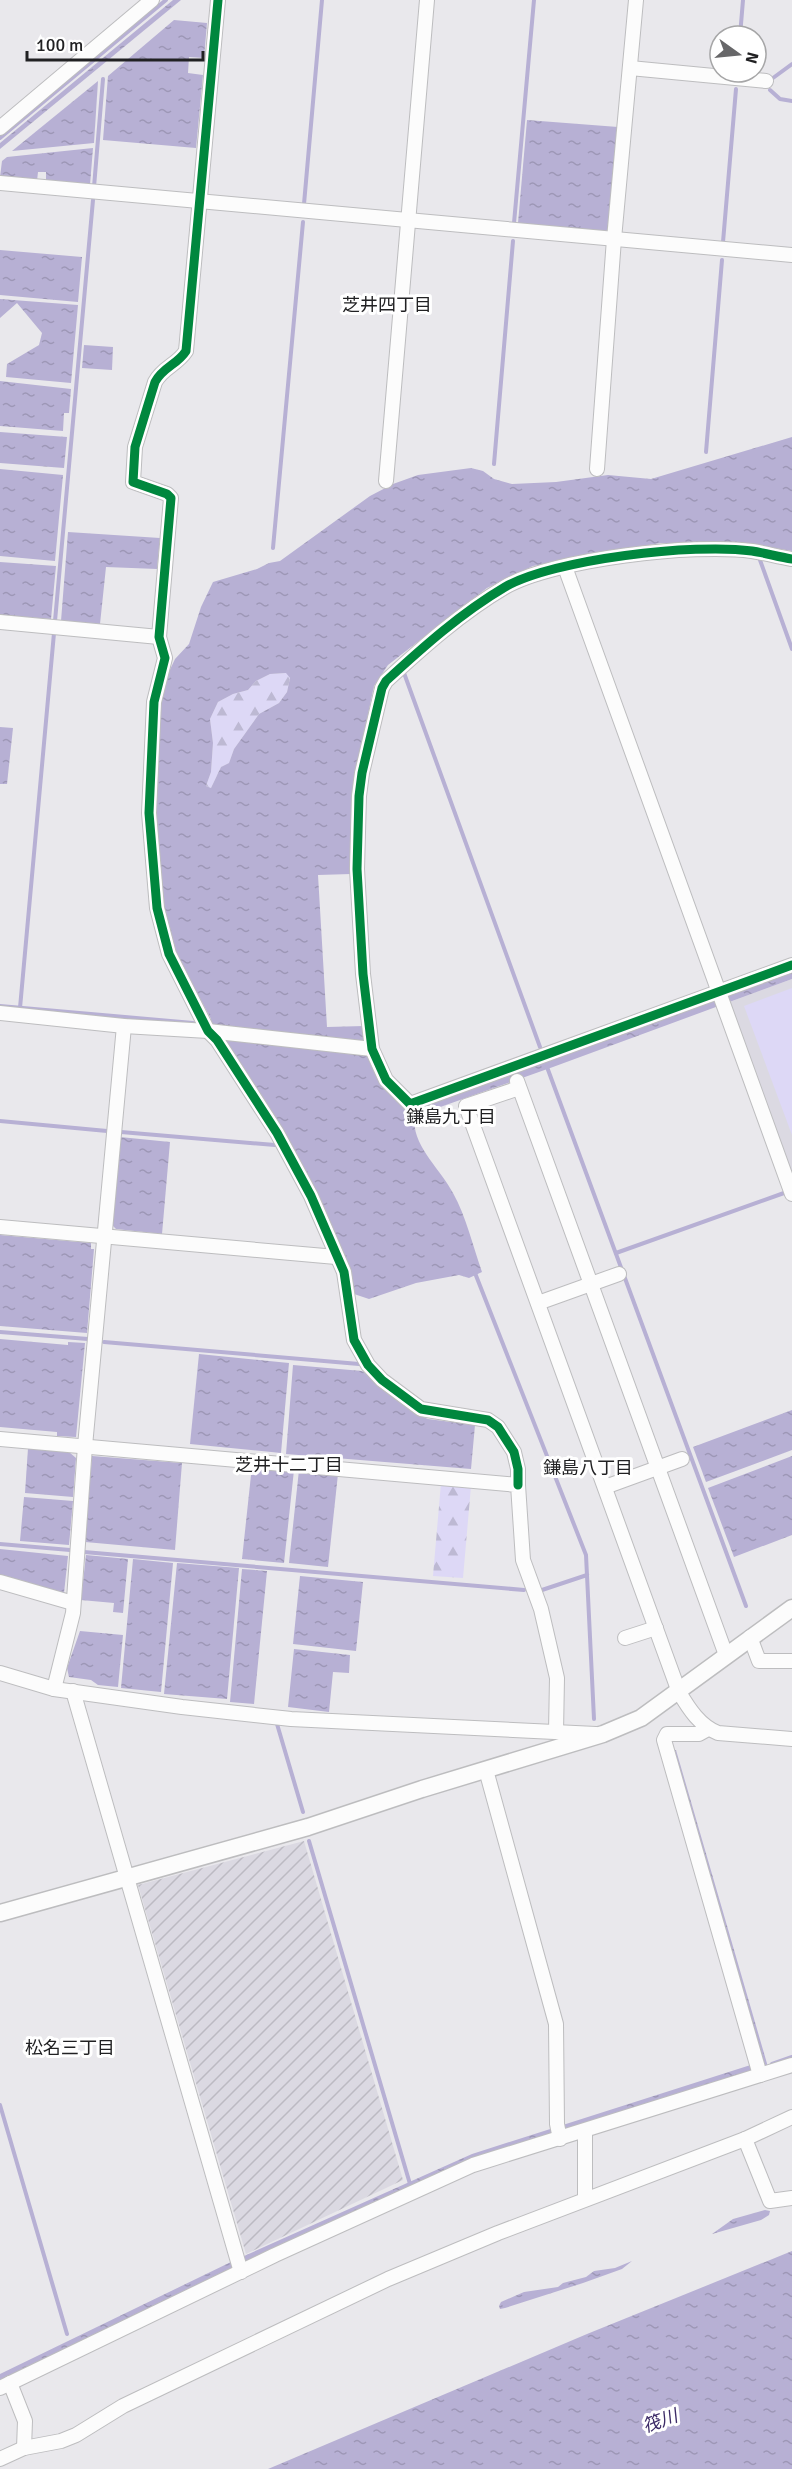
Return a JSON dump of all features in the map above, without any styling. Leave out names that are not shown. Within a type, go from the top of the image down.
[{"type":"street","points":[[0,128],[152,0]]},
{"type":"street","points":[[218,0],[186,351],[180,360],[160,372],[135,447],[133,482],[167,494],[171,498],[159,637],[165,658],[154,702],[149,813],[157,908],[169,954],[211,1032],[295,1163],[344,1272],[354,1340],[368,1365],[382,1380],[421,1409],[488,1420],[498,1427],[514,1452],[518,1469],[523,1560],[541,1609],[557,1678],[556,1732]]},
{"type":"street","points":[[386,481],[427,0]]},
{"type":"street","points":[[597,469],[636,0]]},
{"type":"street","points":[[630,68],[708,75]]},
{"type":"street","points":[[0,183],[792,255]]},
{"type":"street","points":[[792,559],[750,550],[704,550],[628,555],[565,567],[534,574],[506,587],[431,640],[386,681],[382,688],[362,773],[357,869],[370,1048],[386,1080],[410,1104],[792,966]]},
{"type":"street","points":[[565,567],[792,1194]]},
{"type":"street","points":[[0,622],[159,637]]},
{"type":"street","points":[[0,1013],[370,1048]]},
{"type":"street","points":[[54,1689],[73,1603],[85,1446],[124,1026]]},
{"type":"street","points":[[512,1068],[726,1655]]},
{"type":"street","points":[[518,1085],[466,1106],[680,1692],[686,1704],[708,1729],[718,1733],[792,1738]]},
{"type":"street","points":[[0,1227],[336,1257]]},
{"type":"street","points":[[538,1303],[619,1274]]},
{"type":"street","points":[[0,1439],[518,1485]]},
{"type":"street","points":[[605,1487],[682,1460]]},
{"type":"street","points":[[0,1582],[73,1603]]},
{"type":"street","points":[[0,1913],[308,1827],[603,1734],[641,1718],[680,1692],[750,1637],[792,1608]]},
{"type":"street","points":[[625,1638],[656,1628]]},
{"type":"street","points":[[750,1637],[759,1661],[792,1661]]},
{"type":"street","points":[[0,1672],[54,1689],[291,1719],[603,1734]]},
{"type":"street","points":[[73,1691],[239,2266]]},
{"type":"street","points":[[708,1729],[699,1734],[667,1734],[664,1740],[758,2070]]},
{"type":"street","points":[[486,1770],[556,2024],[559,2133]]},
{"type":"street","points":[[24,2448],[25,2421],[5,2386],[239,2266],[473,2165],[559,2133],[585,2132],[758,2070],[792,2065]]},
{"type":"street","points":[[0,2459],[24,2448],[75,2435],[123,2406],[388,2279],[585,2199],[745,2139],[792,2118]]},
{"type":"street","points":[[585,2132],[585,2199]]},
{"type":"street","points":[[745,2139],[770,2201],[792,2198]]},
{"type":"shaded area","points":[[792,979],[792,1181],[727,1003]]},
{"type":"shaded area","points":[[304,1841],[403,2180],[246,2254],[138,1885]]},
{"type":"green space","points":[[287,673],[290,678],[287,692],[279,703],[259,714],[234,749],[229,763],[221,767],[211,788],[206,786],[211,772],[213,743],[210,719],[218,702],[233,694],[248,690],[256,681],[270,674]]},
{"type":"green space","points":[[792,988],[792,1135],[744,1006]]},
{"type":"green space","points":[[441,1483],[471,1486],[463,1578],[433,1576]]},
{"type":"water","points":[[173,0],[181,0],[0,149],[0,143]]},
{"type":"water","points":[[174,20],[207,23],[204,58],[189,57],[188,73],[203,75],[196,148],[103,140],[108,76]]},
{"type":"water","points":[[98,81],[94,143],[12,151]]},
{"type":"water","points":[[527,120],[618,127],[610,227],[605,232],[518,223]]},
{"type":"water","points":[[93,148],[90,185],[46,181],[46,172],[38,172],[37,181],[0,177],[2,161],[7,157]]},
{"type":"water","points":[[0,250],[82,257],[78,302],[0,295]]},
{"type":"water","points":[[0,299],[78,305],[71,383],[6,377],[7,364],[39,345],[42,333],[17,303],[0,318]]},
{"type":"water","points":[[84,345],[113,347],[112,370],[82,368]]},
{"type":"water","points":[[0,381],[71,389],[69,413],[64,413],[63,431],[0,426]]},
{"type":"water","points":[[0,432],[67,437],[64,468],[0,463]]},
{"type":"water","points":[[792,437],[792,551],[745,543],[660,543],[533,566],[487,588],[388,665],[374,686],[354,781],[351,874],[318,875],[327,1027],[364,1026],[372,1067],[391,1094],[410,1110],[717,1000],[728,993],[792,970],[792,979],[415,1116],[417,1136],[458,1202],[482,1272],[469,1278],[459,1275],[416,1283],[369,1299],[351,1293],[349,1274],[211,1026],[211,1019],[170,943],[164,920],[154,811],[159,712],[167,676],[175,659],[189,644],[201,607],[213,582],[280,561],[370,496],[393,484],[418,475],[471,468],[483,471],[494,479],[512,484],[556,482],[608,475],[651,479]],"holes":[[[286,673],[290,678],[287,692],[279,703],[259,714],[234,749],[229,763],[221,767],[211,788],[206,786],[211,772],[213,743],[210,719],[218,702],[233,694],[248,690],[256,681],[270,674]]]},
{"type":"water","points":[[0,469],[63,475],[55,561],[0,556]]},
{"type":"water","points":[[68,532],[160,538],[157,569],[106,567],[100,624],[61,621]]},
{"type":"water","points":[[0,562],[56,566],[51,619],[0,615]]},
{"type":"water","points":[[0,727],[13,728],[7,784],[0,784]]},
{"type":"water","points":[[120,1137],[170,1142],[162,1234],[116,1229],[112,1225]]},
{"type":"water","points":[[0,1235],[91,1243],[91,1249],[94,1249],[87,1333],[0,1326]]},
{"type":"water","points":[[0,1339],[68,1345],[68,1342],[85,1343],[76,1437],[57,1436],[57,1432],[0,1427]]},
{"type":"water","points":[[199,1354],[289,1363],[281,1453],[190,1444]]},
{"type":"water","points":[[293,1365],[362,1371],[419,1415],[428,1419],[475,1425],[471,1469],[286,1454]]},
{"type":"water","points":[[792,1410],[792,1450],[706,1482],[693,1447]]},
{"type":"water","points":[[28,1448],[69,1452],[76,1458],[73,1497],[25,1493]]},
{"type":"water","points":[[92,1456],[182,1463],[175,1550],[85,1542]]},
{"type":"water","points":[[792,1456],[792,1535],[734,1557],[708,1488]]},
{"type":"water","points":[[252,1466],[294,1470],[284,1563],[242,1559]]},
{"type":"water","points":[[299,1470],[338,1474],[328,1567],[289,1563]]},
{"type":"water","points":[[24,1497],[73,1501],[69,1545],[20,1541]]},
{"type":"water","points":[[0,1549],[68,1556],[64,1593],[0,1576]]},
{"type":"water","points":[[86,1555],[128,1559],[123,1613],[113,1612],[114,1603],[81,1600]]},
{"type":"water","points":[[133,1559],[173,1563],[161,1692],[121,1688]]},
{"type":"water","points":[[177,1563],[239,1568],[227,1699],[164,1694]]},
{"type":"water","points":[[242,1569],[267,1571],[254,1704],[230,1702]]},
{"type":"water","points":[[300,1576],[363,1582],[356,1651],[293,1644]]},
{"type":"water","points":[[80,1631],[123,1635],[118,1687],[98,1685],[91,1680],[69,1677],[67,1668]]},
{"type":"water","points":[[294,1649],[350,1655],[349,1673],[333,1672],[329,1712],[288,1707]]},
{"type":"water","points":[[676,1750],[768,2067],[346,2215],[0,2380],[0,2374],[233,2261],[472,2154],[760,2062],[670,1752]]},
{"type":"water","points":[[765,2210],[770,2211],[769,2215],[761,2220],[712,2234],[733,2219]]},
{"type":"water","name":"筏川","points":[[792,2251],[792,2469],[268,2469],[587,2334]]},
{"type":"water","points":[[632,2261],[622,2269],[500,2309],[501,2302],[524,2292],[558,2287],[563,2283],[586,2277],[594,2271],[615,2268]]},
{"type":"waterway","points":[[0,138],[166,0]]},
{"type":"waterway","points":[[304,204],[322,0]]},
{"type":"waterway","points":[[514,223],[534,0]]},
{"type":"waterway","points":[[741,24],[743,0]]},
{"type":"waterway","points":[[773,78],[792,64]]},
{"type":"waterway","points":[[94,187],[103,79]]},
{"type":"waterway","points":[[723,242],[736,89]]},
{"type":"waterway","points":[[770,90],[780,99],[792,101]]},
{"type":"waterway","points":[[55,621],[93,200]]},
{"type":"waterway","points":[[273,548],[303,222]]},
{"type":"waterway","points":[[494,464],[513,241]]},
{"type":"waterway","points":[[706,452],[722,260]]},
{"type":"waterway","points":[[762,558],[760,560],[792,649]]},
{"type":"waterway","points":[[20,1008],[54,633]]},
{"type":"waterway","points":[[404,673],[540,1047]]},
{"type":"waterway","points":[[0,1006],[193,1023]]},
{"type":"waterway","points":[[547,1067],[746,1606]]},
{"type":"waterway","points":[[0,1121],[107,1131]]},
{"type":"waterway","points":[[121,1132],[275,1145]]},
{"type":"waterway","points":[[616,1253],[784,1193]]},
{"type":"waterway","points":[[475,1273],[586,1555],[594,1719]]},
{"type":"waterway","points":[[0,1332],[88,1339]]},
{"type":"waterway","points":[[104,1342],[359,1364]]},
{"type":"waterway","points":[[0,1544],[70,1550]]},
{"type":"waterway","points":[[84,1552],[524,1590]]},
{"type":"waterway","points":[[539,1591],[587,1575]]},
{"type":"waterway","points":[[277,1724],[303,1812]]},
{"type":"waterway","points":[[309,1841],[410,2184]]},
{"type":"waterway","points":[[772,2064],[792,2057]]},
{"type":"waterway","points":[[0,2105],[67,2334]]},
{"type":"cycle path","points":[[218,0],[186,351],[155,382],[135,447],[133,482],[167,494],[171,498],[159,637],[165,658],[154,702],[149,813],[157,908],[169,954],[208,1031],[217,1040],[277,1133],[311,1196],[344,1272],[354,1340],[368,1365],[382,1380],[421,1409],[488,1420],[498,1427],[514,1452],[518,1469],[518,1485]]},
{"type":"cycle path","points":[[792,559],[752,551],[696,549],[661,551],[589,561],[527,577],[505,587],[473,608],[414,656],[386,681],[382,688],[362,773],[357,869],[363,974],[372,1049],[386,1080],[410,1104],[792,965]]},
{"type":"district","name":"芝井四丁目","points":[[387,305]]},
{"type":"district","name":"鎌島九丁目","points":[[451,1117]]},
{"type":"district","name":"芝井十二丁目","points":[[289,1465]]},
{"type":"district","name":"鎌島八丁目","points":[[588,1468]]},
{"type":"district","name":"松名三丁目","points":[[70,2048]]}]
